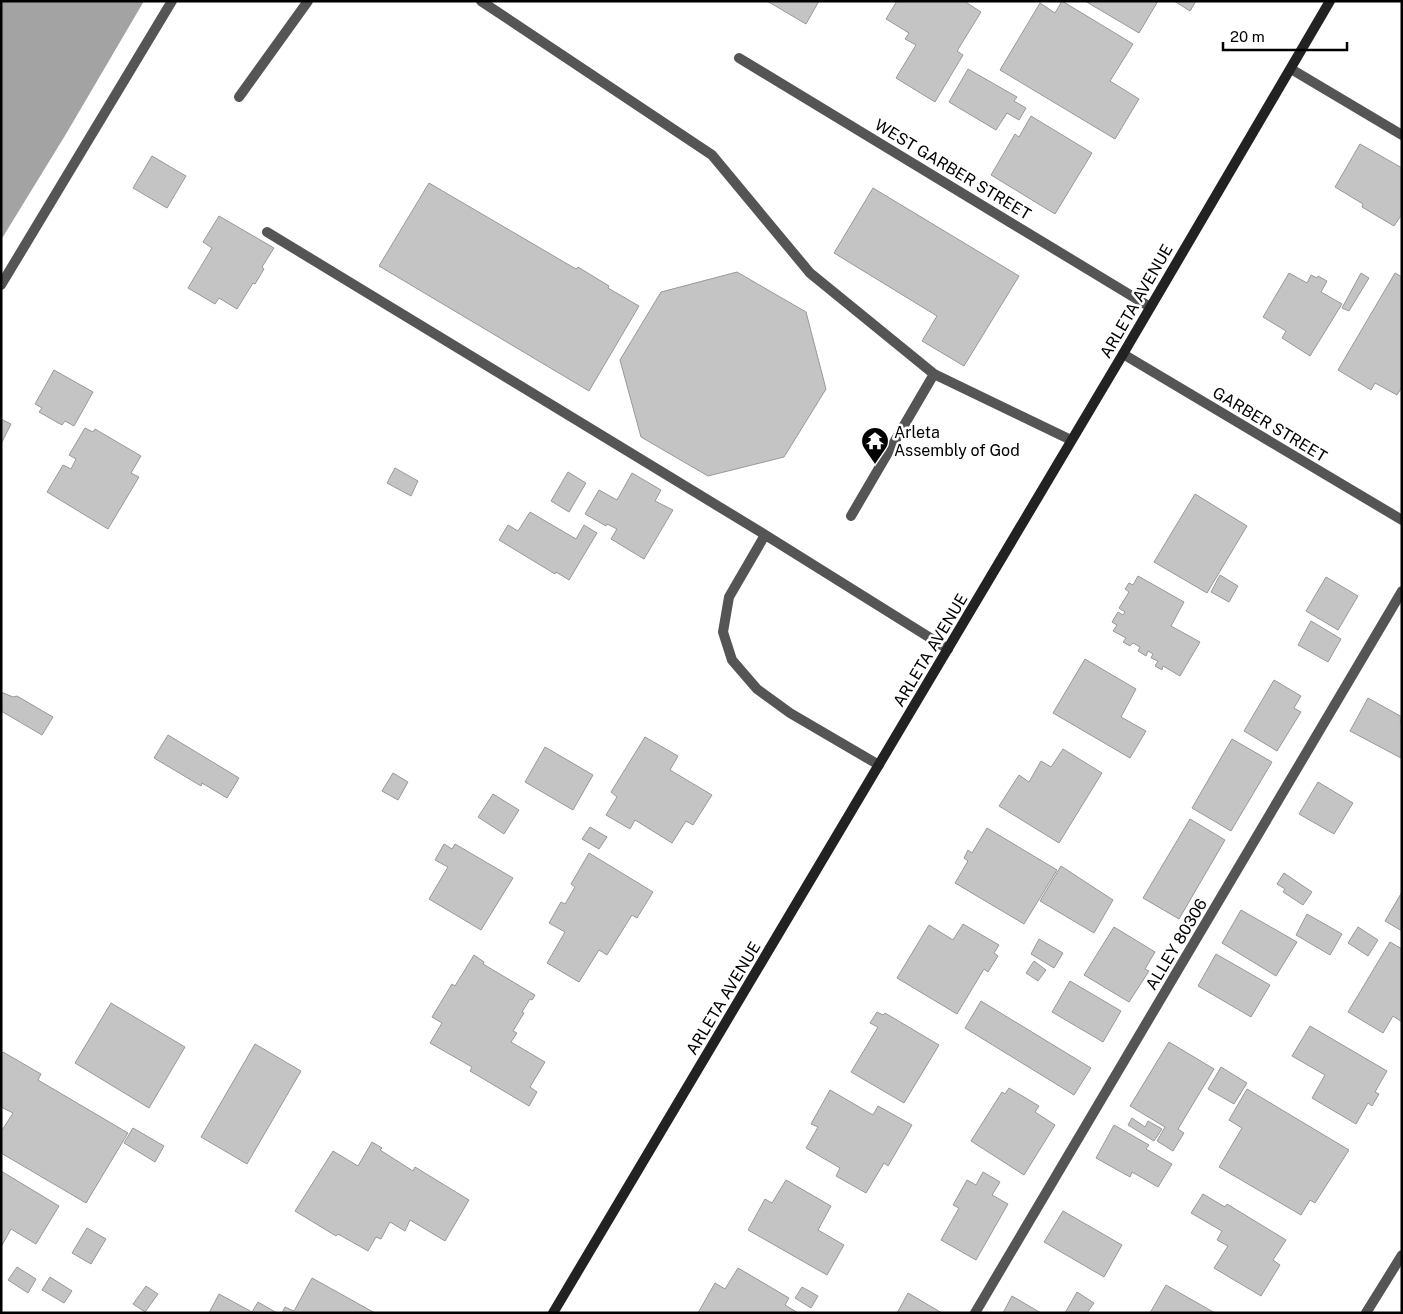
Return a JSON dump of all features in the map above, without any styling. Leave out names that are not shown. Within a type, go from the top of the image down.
[{"type":"main road","name":"ARLETA AVENUE","points":[[554,1313],[1123,354],[1330,1]]},
{"type":"street","points":[[1,285],[172,1]]},
{"type":"street","points":[[239,97],[308,1]]},
{"type":"street","points":[[481,1],[712,155],[810,274],[934,374],[1071,440]]},
{"type":"street","name":"WEST GARBER STREET","points":[[740,58],[1150,307]]},
{"type":"street","points":[[1291,69],[1402,135]]},
{"type":"street","points":[[266,232],[765,535],[948,649]]},
{"type":"street","name":"GARBER STREET","points":[[1123,354],[1402,520]]},
{"type":"street","points":[[851,516],[934,374]]},
{"type":"street","points":[[765,535],[729,596],[723,632],[732,660],[756,689],[790,713],[879,765]]},
{"type":"street","name":"ALLEY 80306","points":[[975,1313],[1402,591]]},
{"type":"street","points":[[1366,1313],[1397,1273],[1402,1255]]},
{"type":"shaded area","points":[[1,1],[144,1],[1,240]]},
{"type":"building","points":[[767,1],[819,1],[806,24]]},
{"type":"building","points":[[897,1],[964,1],[981,12],[957,51],[963,55],[935,102],[896,78],[916,45],[905,39],[909,33],[886,19]]},
{"type":"building","points":[[1062,1],[1133,44],[1110,81],[1139,99],[1115,139],[1000,70],[1040,3],[1055,13]]},
{"type":"building","points":[[1085,1],[1158,1],[1139,33]]},
{"type":"building","points":[[1174,1],[1196,1],[1190,11]]},
{"type":"building","points":[[968,69],[1017,97],[1014,101],[1026,108],[1019,120],[1007,113],[996,130],[949,102]]},
{"type":"building","points":[[1031,116],[1092,153],[1055,214],[991,175],[1015,134],[1019,137]]},
{"type":"building","points":[[1360,144],[1402,168],[1402,214],[1394,226],[1362,207],[1363,204],[1335,187]]},
{"type":"building","points":[[152,156],[186,176],[167,208],[133,188]]},
{"type":"building","points":[[429,183],[576,269],[578,267],[609,286],[608,288],[639,306],[589,391],[379,266]]},
{"type":"building","points":[[873,188],[1019,276],[964,366],[922,341],[937,316],[834,253]]},
{"type":"building","points":[[219,216],[274,248],[262,267],[264,269],[255,284],[253,283],[237,309],[219,298],[215,304],[188,288],[212,248],[203,242]]},
{"type":"building","points":[[737,272],[806,312],[826,389],[784,457],[708,476],[641,437],[620,360],[661,292]]},
{"type":"building","points":[[1289,273],[1307,283],[1311,275],[1317,278],[1318,276],[1327,281],[1321,292],[1342,304],[1310,356],[1282,338],[1286,331],[1263,317]]},
{"type":"building","points":[[1361,273],[1369,278],[1349,311],[1342,308]]},
{"type":"building","points":[[1395,273],[1402,277],[1402,387],[1397,395],[1375,383],[1371,390],[1338,370]]},
{"type":"building","points":[[54,370],[93,392],[74,426],[65,421],[62,425],[39,412],[42,408],[35,404]]},
{"type":"building","points":[[1,419],[11,424],[1,444]]},
{"type":"building","points":[[85,428],[93,432],[95,429],[141,456],[131,473],[139,477],[108,529],[47,492],[63,465],[71,469],[76,459],[69,455]]},
{"type":"building","points":[[395,468],[418,481],[411,496],[387,483]]},
{"type":"building","points":[[568,472],[586,483],[569,512],[551,501]]},
{"type":"building","points":[[632,473],[661,490],[655,501],[673,510],[644,559],[611,539],[617,529],[607,524],[606,526],[585,514],[599,490],[617,500]]},
{"type":"building","points":[[1195,494],[1247,526],[1207,593],[1154,562]]},
{"type":"building","points":[[530,512],[576,539],[584,525],[597,533],[569,580],[556,572],[555,574],[499,540],[508,525],[518,531]]},
{"type":"building","points":[[1220,575],[1238,586],[1229,602],[1211,592]]},
{"type":"building","points":[[1138,576],[1184,602],[1171,626],[1200,642],[1180,676],[1163,666],[1162,670],[1155,666],[1158,661],[1151,658],[1153,654],[1148,651],[1146,656],[1138,651],[1140,647],[1133,643],[1130,646],[1123,642],[1126,638],[1113,631],[1117,625],[1112,622],[1118,612],[1123,615],[1125,612],[1119,608],[1129,592],[1125,589],[1129,583],[1133,585]]},
{"type":"building","points":[[1326,577],[1358,596],[1338,630],[1306,611]]},
{"type":"building","points":[[1311,621],[1341,639],[1328,662],[1298,645]]},
{"type":"building","points":[[1085,659],[1136,689],[1121,717],[1146,731],[1130,758],[1053,713]]},
{"type":"building","points":[[1274,680],[1301,696],[1294,708],[1301,712],[1277,751],[1244,731]]},
{"type":"building","points":[[1,692],[13,697],[17,696],[53,717],[42,735],[1,711]]},
{"type":"building","points":[[1368,698],[1402,717],[1400,723],[1402,725],[1401,758],[1350,731]]},
{"type":"building","points":[[168,735],[239,778],[227,798],[202,783],[201,786],[154,758]]},
{"type":"building","points":[[645,737],[678,756],[670,770],[712,795],[693,825],[686,821],[672,843],[635,820],[630,829],[606,815],[617,797],[611,792]]},
{"type":"building","points":[[1232,739],[1272,762],[1231,831],[1192,808]]},
{"type":"building","points":[[545,747],[593,775],[573,810],[525,782]]},
{"type":"building","points":[[1063,749],[1102,773],[1059,843],[999,806],[1019,775],[1029,782],[1041,761],[1051,767]]},
{"type":"building","points":[[393,773],[408,782],[398,800],[382,791]]},
{"type":"building","points":[[1318,782],[1353,803],[1334,834],[1299,814]]},
{"type":"building","points":[[493,794],[519,810],[504,834],[478,817]]},
{"type":"building","points":[[1190,819],[1225,840],[1179,919],[1143,898]]},
{"type":"building","points":[[590,827],[607,837],[599,849],[582,839]]},
{"type":"building","points":[[987,828],[1057,870],[1024,924],[955,883],[968,861],[964,858],[968,850],[972,853]]},
{"type":"building","points":[[444,844],[452,849],[455,844],[513,878],[481,930],[429,899],[448,867],[435,860]]},
{"type":"building","points":[[589,853],[653,892],[637,918],[632,915],[607,955],[599,950],[579,982],[547,963],[565,932],[549,923],[561,902],[565,904],[575,887],[571,884]]},
{"type":"building","points":[[1061,866],[1113,900],[1094,933],[1040,901]]},
{"type":"building","points":[[1284,873],[1312,892],[1303,905],[1283,892],[1285,889],[1277,884]]},
{"type":"building","points":[[1402,892],[1402,931],[1385,921]]},
{"type":"building","points":[[1241,910],[1297,942],[1276,976],[1222,943]]},
{"type":"building","points":[[1307,914],[1342,934],[1330,955],[1296,935]]},
{"type":"building","points":[[963,924],[999,945],[994,953],[998,956],[988,972],[984,969],[957,1014],[897,978],[929,925],[953,940]]},
{"type":"building","points":[[1114,927],[1155,952],[1145,969],[1149,971],[1129,1002],[1084,975]]},
{"type":"building","points":[[1358,927],[1378,940],[1368,956],[1348,943]]},
{"type":"building","points":[[1039,939],[1063,953],[1054,968],[1031,954]]},
{"type":"building","points":[[1390,942],[1402,949],[1402,1022],[1393,1016],[1383,1033],[1348,1012]]},
{"type":"building","points":[[1216,954],[1270,985],[1251,1017],[1198,986]]},
{"type":"building","points":[[474,955],[484,962],[483,964],[535,995],[532,1000],[530,999],[522,1012],[524,1013],[513,1031],[517,1033],[511,1042],[545,1062],[530,1087],[537,1092],[529,1106],[470,1071],[472,1067],[430,1043],[442,1023],[432,1017],[452,984],[455,986]]},
{"type":"building","points":[[1034,961],[1046,970],[1038,981],[1026,973]]},
{"type":"building","points":[[1070,981],[1121,1011],[1103,1042],[1052,1012]]},
{"type":"building","points":[[981,1001],[1091,1068],[1074,1095],[965,1028]]},
{"type":"building","points":[[111,1003],[185,1047],[149,1108],[75,1063]]},
{"type":"building","points":[[877,1012],[883,1015],[885,1013],[939,1045],[904,1103],[851,1072],[878,1027],[870,1023]]},
{"type":"building","points":[[1310,1026],[1387,1071],[1375,1092],[1379,1094],[1372,1106],[1368,1103],[1356,1124],[1312,1098],[1325,1075],[1292,1056]]},
{"type":"building","points":[[1169,1042],[1214,1069],[1178,1129],[1184,1133],[1173,1151],[1157,1141],[1165,1127],[1130,1106]]},
{"type":"building","points":[[255,1044],[301,1071],[247,1164],[201,1137]]},
{"type":"building","points":[[3,1052],[41,1074],[38,1080],[128,1133],[86,1203],[1,1153],[1,1132],[13,1113],[1,1107],[1,1054]]},
{"type":"building","points":[[1221,1067],[1247,1083],[1234,1104],[1208,1089]]},
{"type":"building","points":[[1009,1088],[1039,1106],[1035,1112],[1055,1125],[1024,1175],[971,1141],[1002,1092],[1005,1094]]},
{"type":"building","points":[[1247,1089],[1349,1150],[1315,1203],[1310,1200],[1301,1215],[1219,1167],[1242,1128],[1229,1120]]},
{"type":"building","points":[[830,1090],[873,1115],[878,1106],[912,1125],[888,1166],[884,1163],[866,1193],[836,1176],[840,1168],[806,1148],[818,1127],[811,1124]]},
{"type":"building","points":[[1132,1118],[1145,1127],[1148,1121],[1162,1129],[1154,1141],[1128,1125]]},
{"type":"building","points":[[1114,1125],[1149,1145],[1146,1149],[1172,1164],[1158,1187],[1132,1172],[1130,1177],[1096,1158]]},
{"type":"building","points":[[133,1128],[164,1146],[155,1162],[124,1143]]},
{"type":"building","points":[[372,1142],[382,1148],[380,1150],[413,1171],[415,1167],[469,1200],[445,1241],[410,1220],[405,1231],[390,1222],[381,1239],[376,1237],[368,1251],[338,1234],[336,1236],[295,1211],[333,1151],[358,1166]]},
{"type":"building","points":[[1,1171],[59,1206],[36,1244],[11,1229],[1,1247]]},
{"type":"building","points":[[983,1172],[1000,1182],[992,1195],[1008,1204],[976,1260],[941,1240],[959,1208],[953,1205],[967,1180],[976,1185]]},
{"type":"building","points":[[786,1180],[831,1206],[818,1230],[844,1245],[827,1275],[748,1230],[765,1199],[772,1203]]},
{"type":"building","points":[[1203,1194],[1225,1207],[1227,1204],[1286,1240],[1273,1260],[1280,1265],[1261,1296],[1214,1268],[1228,1246],[1217,1240],[1222,1231],[1191,1213]]},
{"type":"building","points":[[1063,1211],[1122,1245],[1104,1277],[1044,1242]]},
{"type":"building","points":[[87,1228],[106,1239],[91,1264],[72,1253]]},
{"type":"building","points":[[17,1267],[36,1279],[28,1293],[8,1280]]},
{"type":"building","points":[[738,1268],[789,1298],[785,1305],[798,1313],[698,1313],[715,1283],[725,1289]]},
{"type":"building","points":[[50,1277],[72,1291],[64,1303],[42,1290]]},
{"type":"building","points":[[312,1278],[375,1313],[282,1313],[285,1307],[294,1311]]},
{"type":"building","points":[[1166,1285],[1215,1313],[1150,1313]]},
{"type":"building","points":[[146,1286],[158,1294],[145,1312],[133,1304]]},
{"type":"building","points":[[802,1287],[818,1296],[811,1308],[795,1298]]},
{"type":"building","points":[[1077,1292],[1094,1303],[1087,1313],[1065,1313]]},
{"type":"building","points":[[908,1293],[942,1313],[897,1313]]},
{"type":"building","points":[[219,1294],[252,1312],[258,1302],[277,1313],[209,1313]]},
{"type":"building","points":[[1012,1296],[1041,1313],[1003,1313]]},
{"type":"place","name":"Arleta Assembly of God","points":[[875,465]]}]
